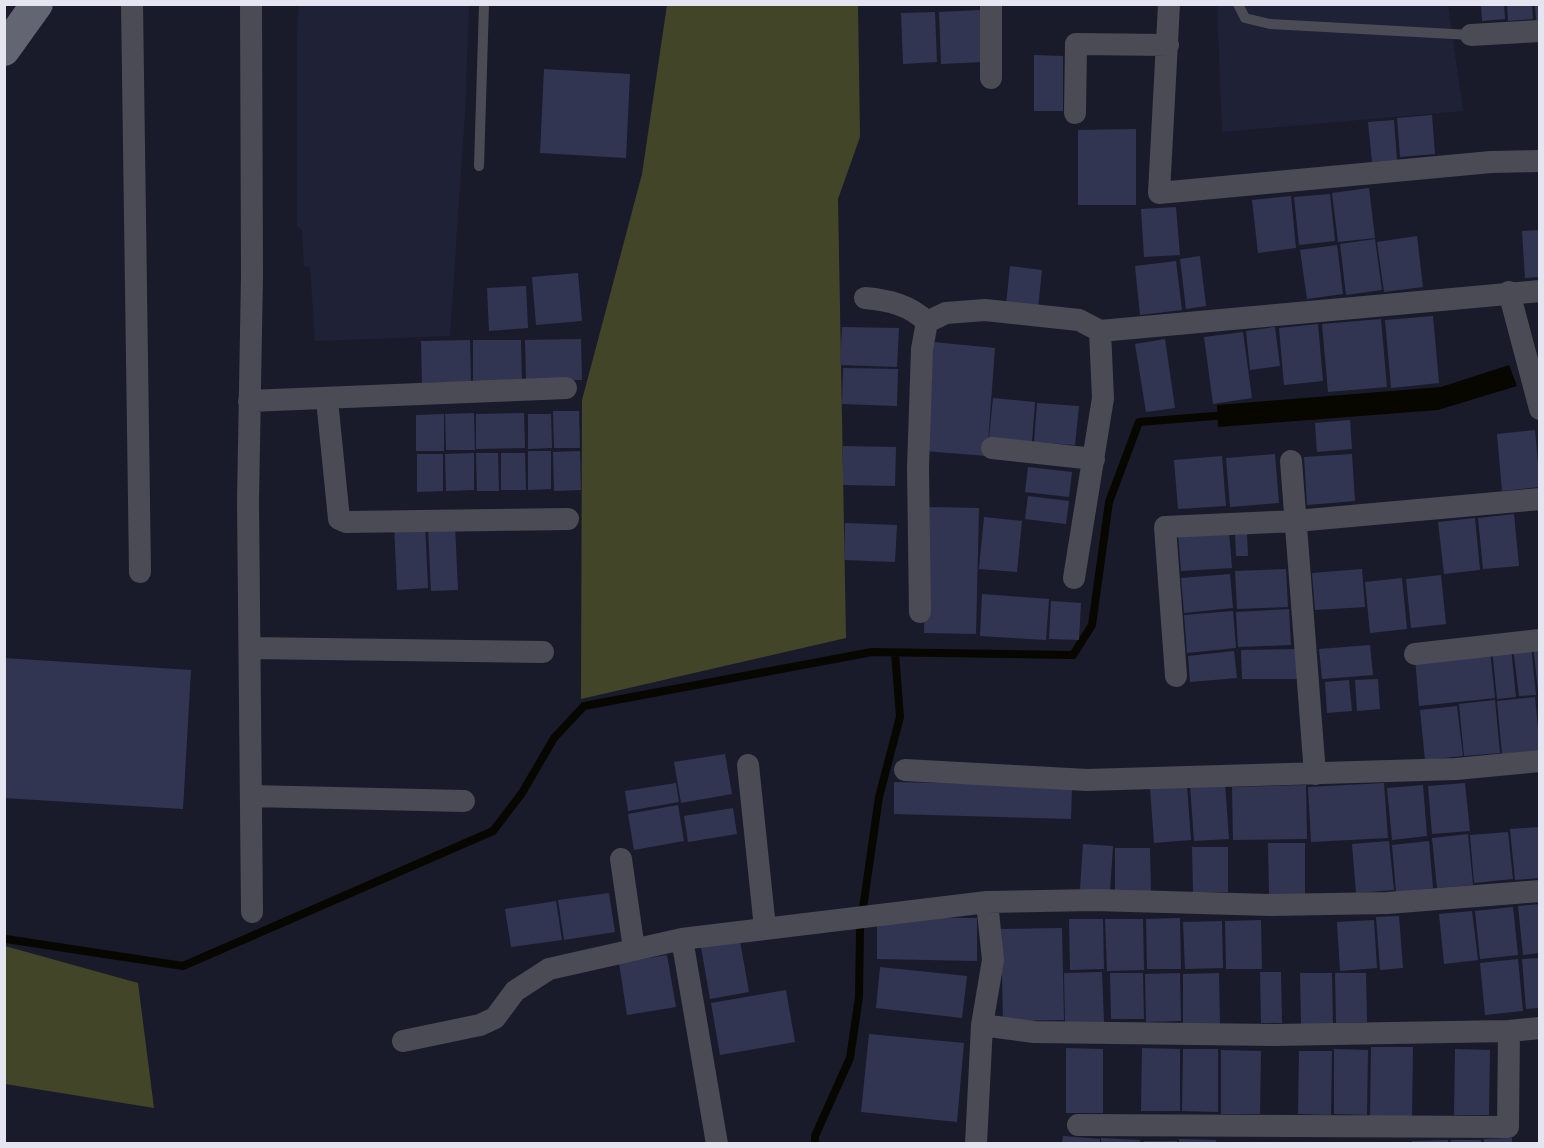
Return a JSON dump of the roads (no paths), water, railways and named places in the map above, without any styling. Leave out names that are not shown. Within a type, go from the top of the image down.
[{"type":"main road","points":[[4,50],[37,4]]},
{"type":"street","points":[[132,4],[140,572]]},
{"type":"street","points":[[251,4],[252,276],[249,401],[252,912]]},
{"type":"street","points":[[991,4],[991,78]]},
{"type":"street","points":[[1169,4],[1159,193],[1491,162],[1539,161]]},
{"type":"street","points":[[1471,35],[1539,31]]},
{"type":"street","points":[[1075,113],[1076,44],[1168,45]]},
{"type":"street","points":[[927,322],[946,313],[985,310],[1079,320],[1100,331],[1539,291]]},
{"type":"street","points":[[1509,292],[1539,409]]},
{"type":"street","points":[[865,298],[886,300],[917,311],[927,322]]},
{"type":"street","points":[[920,612],[918,468],[922,350],[927,322]]},
{"type":"street","points":[[1074,578],[1103,398],[1100,331]]},
{"type":"street","points":[[249,401],[327,400],[566,388]]},
{"type":"street","points":[[327,400],[339,519],[346,522],[568,519]]},
{"type":"street","points":[[992,448],[1094,459]]},
{"type":"street","points":[[1291,461],[1315,774]]},
{"type":"street","points":[[1176,676],[1165,527],[1296,521],[1539,499]]},
{"type":"street","points":[[1415,654],[1539,640]]},
{"type":"street","points":[[250,648],[543,652]]},
{"type":"street","points":[[904,770],[1087,780],[1456,769],[1539,761]]},
{"type":"street","points":[[748,765],[765,928]]},
{"type":"street","points":[[251,796],[464,801]]},
{"type":"street","points":[[621,859],[634,949]]},
{"type":"street","points":[[403,1041],[480,1025],[495,1018],[515,991],[549,969],[682,939],[765,928],[987,902],[1094,900],[1271,906],[1387,903],[1539,891]]},
{"type":"street","points":[[976,1143],[982,1025],[993,960],[987,902]]},
{"type":"street","points":[[682,939],[717,1143]]},
{"type":"street","points":[[982,1025],[1034,1032],[1274,1035],[1509,1031],[1539,1028]]},
{"type":"street","points":[[1078,1125],[1508,1127],[1509,1031]]},
{"type":"lane","points":[[479,166],[484,4]]},
{"type":"lane","points":[[1239,4],[1245,18],[1270,24],[1471,35]]},
{"type":"waterway","points":[[6,939],[183,966],[493,831],[522,793],[554,738],[584,706],[872,652],[1073,655],[1092,625],[1109,502],[1139,422],[1227,415]]},
{"type":"waterway","points":[[815,1144],[815,1136],[850,1058],[859,997],[860,929],[879,797],[900,717],[895,653]]}]
